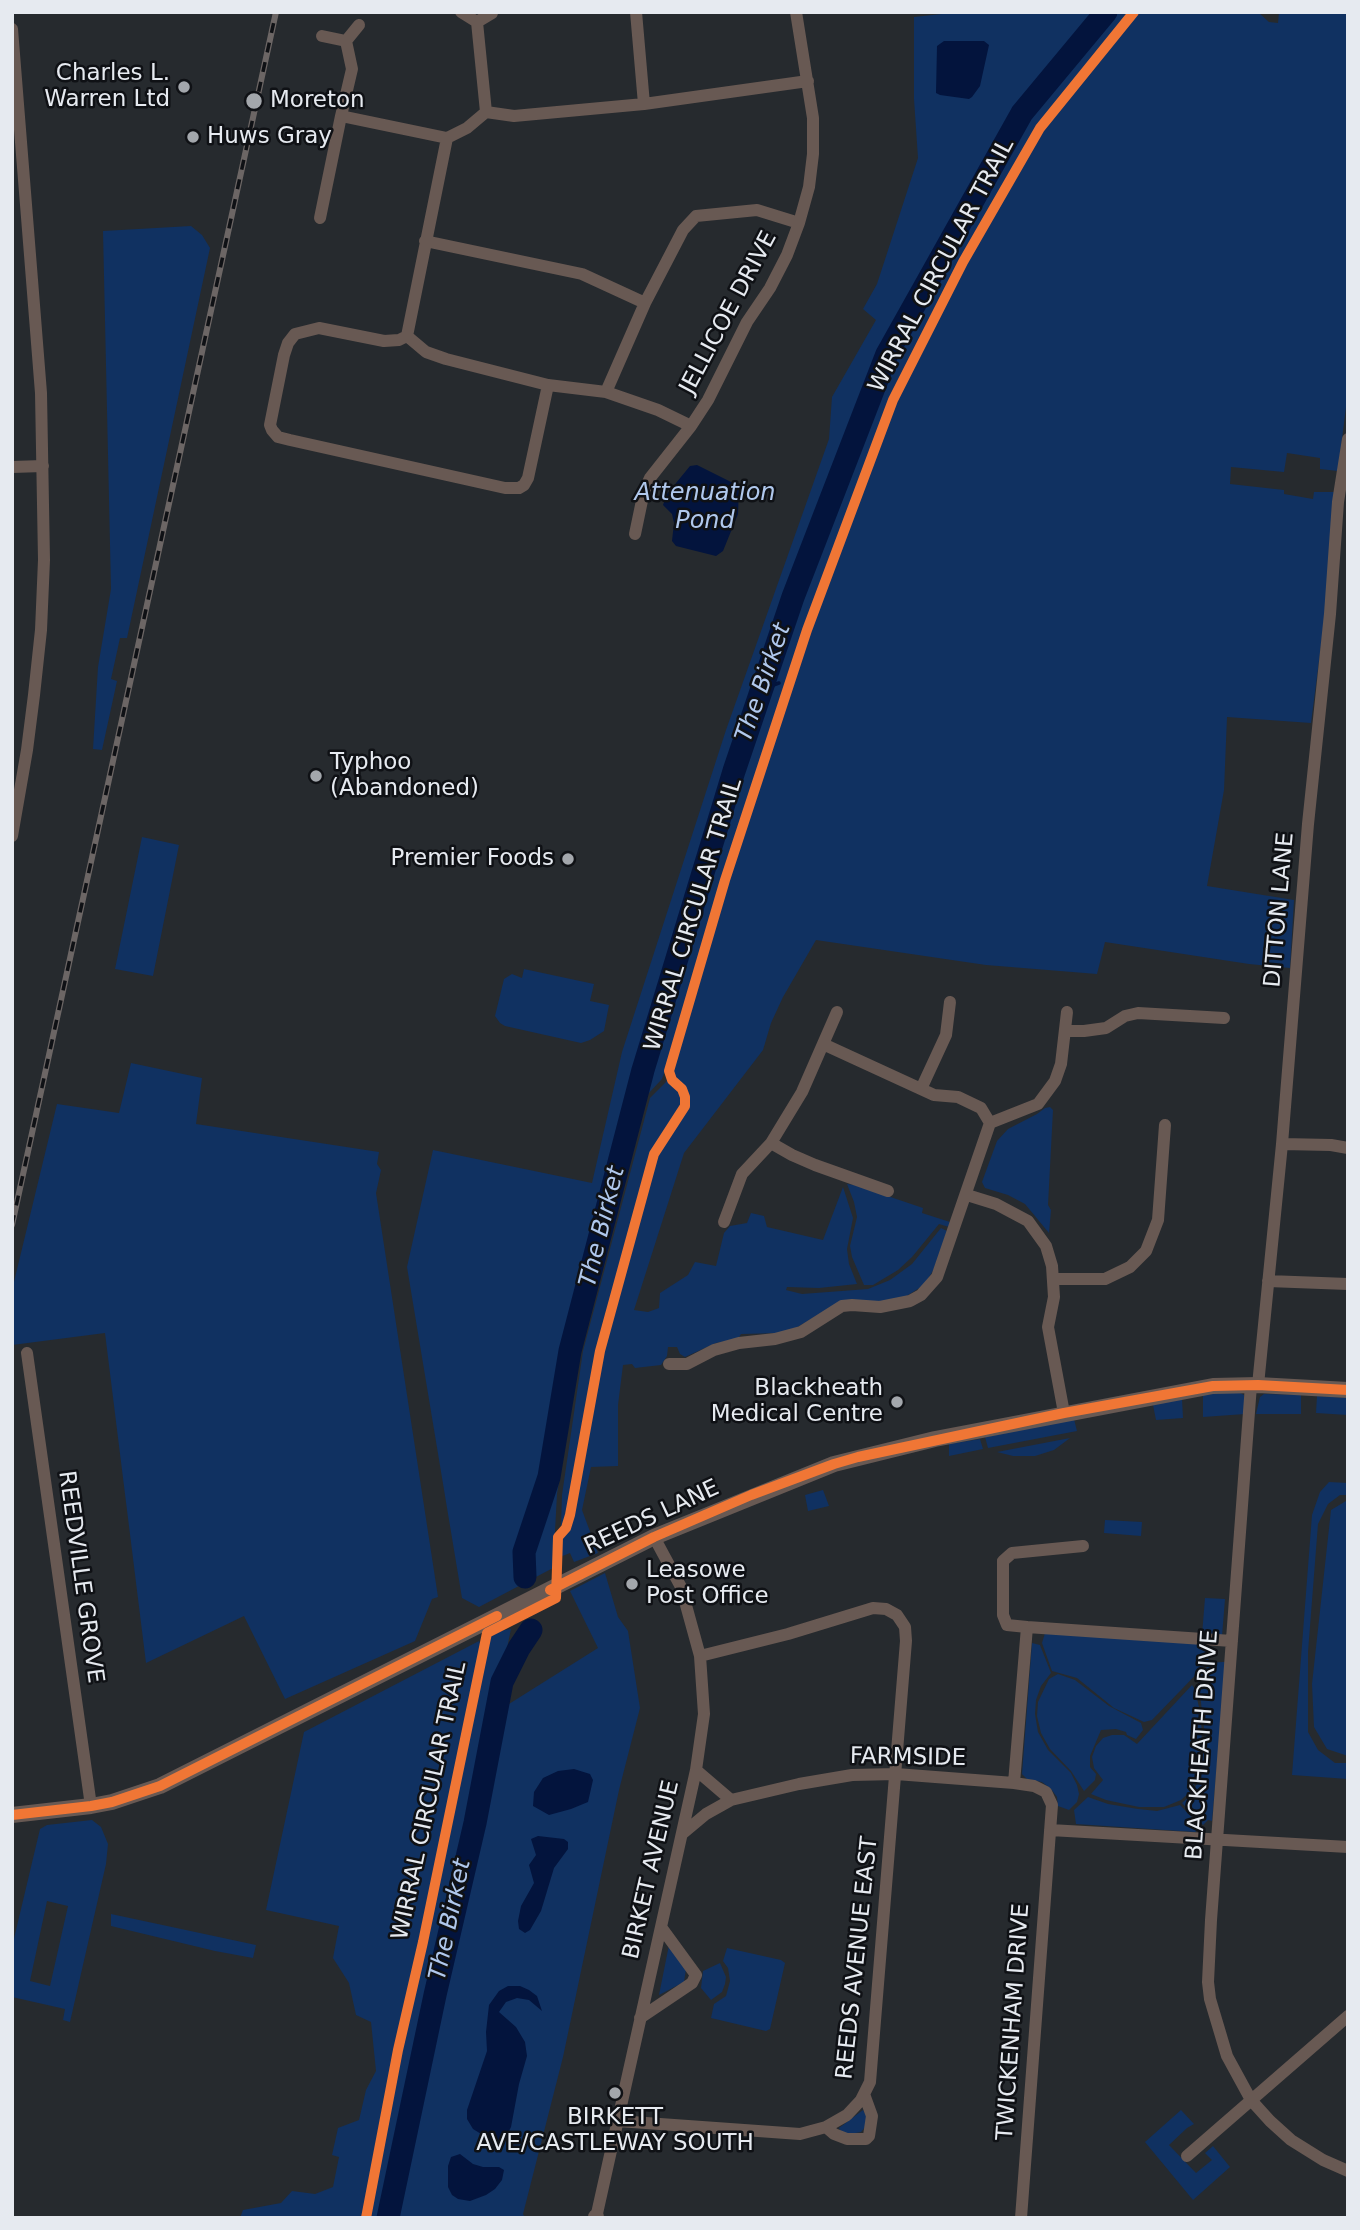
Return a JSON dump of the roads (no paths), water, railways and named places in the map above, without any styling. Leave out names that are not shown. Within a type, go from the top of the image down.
[{"type":"street","points":[[461,12],[477,22]]},
{"type":"street","points":[[636,12],[644,104]]},
{"type":"street","name":"JELLICOE DRIVE","points":[[635,534],[644,491],[650,478],[708,400],[747,323],[787,255],[799,223],[809,187],[813,118],[796,12]]},
{"type":"street","points":[[477,22],[492,13]]},
{"type":"street","points":[[477,22],[486,111]]},
{"type":"street","points":[[346,41],[359,25]]},
{"type":"street","points":[[12,29],[13,60],[21,115],[41,393],[44,560],[41,630],[27,750],[12,835]]},
{"type":"street","points":[[322,36],[346,41]]},
{"type":"street","points":[[320,218],[352,69],[346,41]]},
{"type":"street","points":[[486,111],[514,116],[644,104],[808,81]]},
{"type":"street","points":[[341,116],[447,138],[467,128],[486,111]]},
{"type":"street","points":[[407,336],[447,138]]},
{"type":"street","points":[[606,392],[645,303],[683,230],[696,216],[757,210],[799,223]]},
{"type":"street","points":[[425,241],[582,274],[645,303]]},
{"type":"street","points":[[407,336],[384,341],[319,328],[295,334],[284,355],[270,425],[275,434],[290,440],[505,488],[519,488],[528,478],[548,384]]},
{"type":"street","points":[[407,336],[426,352],[446,359],[548,384],[606,392],[658,410],[691,426]]},
{"type":"street","name":"DITTON LANE","points":[[1254,1385],[1282,1144],[1338,502],[1348,439]]},
{"type":"street","points":[[12,467],[43,466]]},
{"type":"street","points":[[921,1089],[946,1035],[950,1002]]},
{"type":"street","points":[[724,1222],[742,1174],[771,1143],[802,1092],[837,1012]]},
{"type":"street","points":[[990,1123],[1038,1104],[1055,1081],[1061,1064],[1067,1012]]},
{"type":"street","points":[[1066,1031],[1106,1028],[1125,1016],[1138,1013],[1224,1018]]},
{"type":"street","points":[[669,1364],[687,1364],[714,1350],[801,1332],[842,1306],[880,1307],[910,1301],[921,1295],[937,1277],[990,1123],[981,1108],[958,1097],[934,1095],[823,1044]]},
{"type":"street","points":[[1053,1279],[1105,1279],[1130,1267],[1146,1251],[1158,1220],[1165,1125]]},
{"type":"street","points":[[771,1143],[815,1165],[888,1191]]},
{"type":"street","points":[[1282,1144],[1348,1148]]},
{"type":"street","points":[[967,1195],[996,1204],[1028,1221],[1046,1245],[1052,1266],[1054,1297],[1048,1327],[1064,1413]]},
{"type":"street","points":[[1268,1281],[1348,1284]]},
{"type":"street","name":"REEDVILLE GROVE","points":[[27,1353],[91,1806]]},
{"type":"street","name":"REEDS LANE","points":[[12,1815],[91,1806],[160,1786],[654,1537],[834,1464],[935,1439],[1213,1386],[1254,1385],[1348,1390]]},
{"type":"street","name":"BLACKHEATH DRIVE","points":[[1254,1385],[1217,1839],[1208,1965],[1210,1999],[1227,2056],[1251,2100],[1291,2140],[1323,2160],[1348,2171]]},
{"type":"street","name":"BIRKET AVENUE","points":[[596,2218],[696,1770],[704,1714],[700,1656],[681,1587],[654,1537]]},
{"type":"street","points":[[1083,1546],[1012,1553],[1003,1562],[1003,1615],[1007,1625],[1232,1641]]},
{"type":"street","name":"REEDS AVENUE EAST","points":[[618,2121],[800,2134],[826,2127],[846,2115],[864,2094],[870,2082],[896,1774],[905,1627],[897,1615],[886,1609],[873,1608],[788,1634],[700,1656]]},
{"type":"street","points":[[1014,1783],[1027,1627]]},
{"type":"street","points":[[696,1770],[731,1800]]},
{"type":"street","name":"FARMSIDE","points":[[682,1834],[706,1814],[731,1800],[852,1775],[896,1774],[1034,1786],[1046,1793],[1052,1805],[1050,1830]]},
{"type":"street","points":[[1050,1830],[1348,1847]]},
{"type":"street","name":"TWICKENHAM DRIVE","points":[[1021,2218],[1050,1830]]},
{"type":"street","points":[[640,2018],[692,1983],[696,1975],[661,1927]]},
{"type":"street","points":[[1187,2156],[1348,2016]]},
{"type":"street","points":[[826,2127],[834,2134],[847,2139],[866,2139],[869,2136],[872,2116],[864,2094]]},
{"type":"water","points":[[944,41],[984,41],[989,45],[980,86],[969,99],[936,93],[937,46]]},
{"type":"water","name":"Attenuation Pond","points":[[697,465],[739,486],[738,514],[723,551],[716,556],[676,546],[672,541],[672,514],[663,505],[667,494],[690,466]]},
{"type":"water","points":[[574,1769],[590,1774],[593,1780],[588,1802],[549,1815],[533,1806],[534,1792],[543,1778],[558,1771]]},
{"type":"water","points":[[538,1836],[564,1839],[568,1842],[568,1849],[554,1868],[541,1911],[530,1930],[525,1933],[519,1929],[518,1921],[521,1906],[534,1883],[529,1865],[536,1855],[531,1839]]},
{"type":"water","points":[[508,1986],[520,1986],[529,1990],[537,1996],[542,2011],[529,2000],[517,1998],[506,2002],[499,2012],[516,2027],[525,2042],[527,2056],[511,2127],[507,2135],[498,2140],[473,2129],[467,2119],[467,2110],[487,2051],[489,2005],[499,1991]]},
{"type":"water","points":[[460,2154],[473,2164],[504,2170],[502,2180],[495,2189],[470,2201],[452,2195],[448,2187],[448,2166],[451,2157]]},
{"type":"waterway","name":"The Birket","points":[[525,1577],[524,1552],[549,1477],[570,1351],[643,1070],[734,771],[793,597],[887,354],[1022,113],[1106,12]]},
{"type":"waterway","points":[[762,689],[779,683]]},
{"type":"waterway","name":"The Birket","points":[[388,2218],[475,1823],[502,1682],[531,1630]]},
{"type":"railway","points":[[12,1225],[276,12]]},
{"type":"place","name":"Charles L. Warren Ltd","points":[[184,87]]},
{"type":"place","name":"Moreton","points":[[254,101]]},
{"type":"place","name":"Huws Gray","points":[[193,137]]},
{"type":"place","name":"Typhoo (Abandoned)","points":[[316,776]]},
{"type":"place","name":"Premier Foods","points":[[568,859]]},
{"type":"place","name":"Blackheath Medical Centre","points":[[897,1402]]},
{"type":"place","name":"Leasowe Post Office","points":[[632,1584]]},
{"type":"place","name":"BIRKETT AVE/CASTLEWAY SOUTH","points":[[615,2093]]}]
